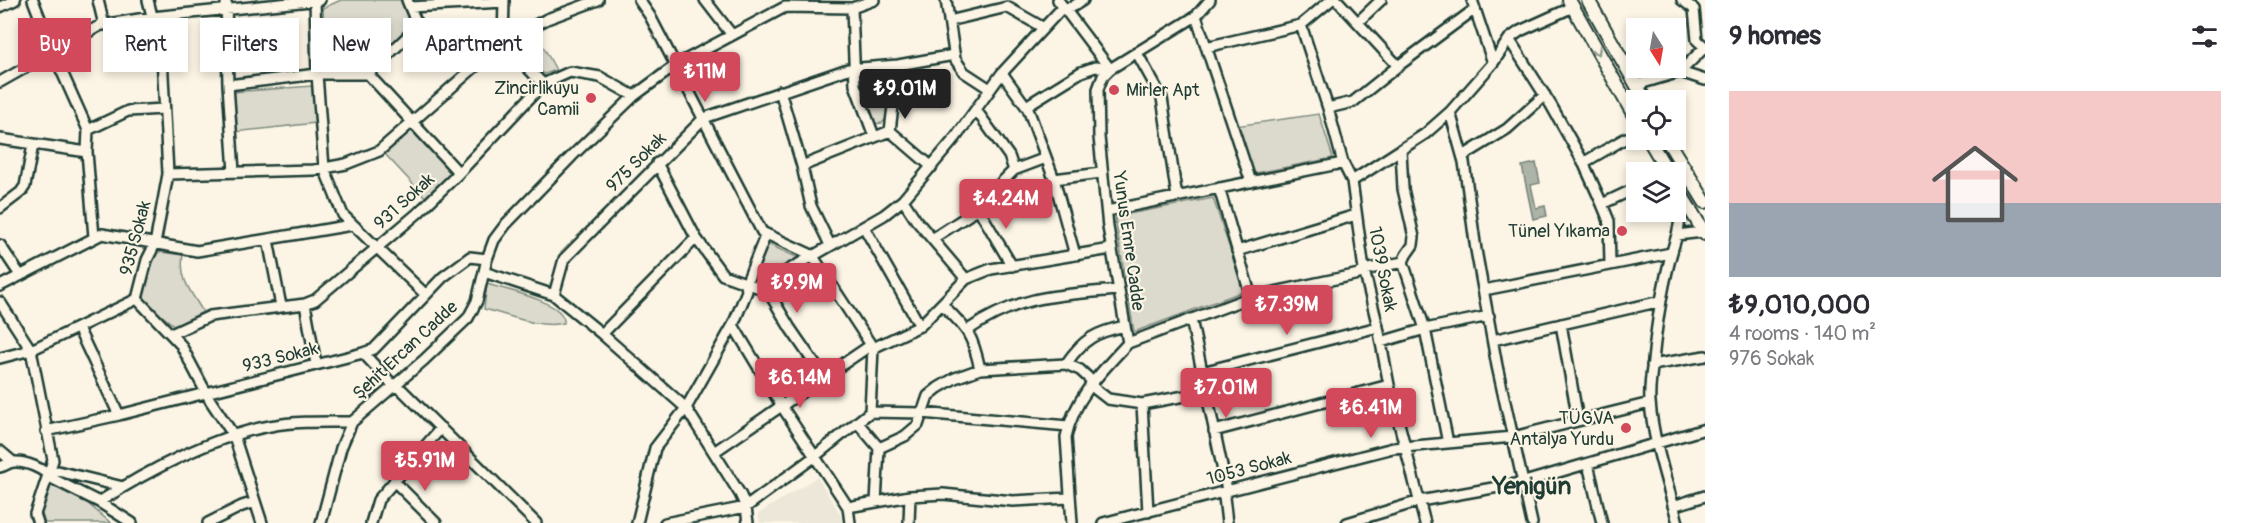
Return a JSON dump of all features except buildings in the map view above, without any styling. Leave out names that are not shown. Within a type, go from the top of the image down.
[{"type":"main road","points":[[1588,0],[1639,90]]},
{"type":"main road","points":[[1571,3],[1626,101]]},
{"type":"main road","points":[[1674,150],[1703,195]]},
{"type":"main road","points":[[1686,196],[1704,230]]},
{"type":"main road","points":[[1686,204],[1704,230]]},
{"type":"street","points":[[0,7],[15,0]]},
{"type":"street","points":[[33,0],[40,18]]},
{"type":"street","points":[[98,0],[103,21]]},
{"type":"street","name":"935 Sokak","points":[[148,0],[162,56],[168,174],[155,244],[147,260],[137,299],[181,345],[206,392],[234,436],[261,523]]},
{"type":"street","points":[[146,18],[226,5],[317,0],[317,74],[324,168],[343,215],[351,225],[378,246],[425,294]]},
{"type":"street","points":[[543,22],[598,0]]},
{"type":"street","points":[[639,0],[676,65],[762,232],[812,255],[872,346],[870,412]]},
{"type":"street","points":[[705,0],[732,35]]},
{"type":"street","name":"Şehit Ercan Cadde","points":[[99,502],[165,465],[234,436],[268,426],[293,422],[352,422],[468,318],[477,301],[494,240],[506,224],[634,96],[676,65],[732,35],[782,4],[852,8],[874,0]]},
{"type":"street","points":[[946,0],[954,55],[963,72],[990,89]]},
{"type":"street","points":[[1060,4],[1072,7],[1083,0]]},
{"type":"street","points":[[1026,106],[1081,72],[1095,67],[1110,69],[1196,16],[1210,0]]},
{"type":"street","points":[[1206,47],[1301,25],[1331,0]]},
{"type":"street","points":[[1337,0],[1398,66]]},
{"type":"street","points":[[1358,22],[1381,0]]},
{"type":"street","points":[[1682,0],[1694,9]]},
{"type":"street","points":[[1686,66],[1705,47],[1697,40],[1694,9],[1701,0]]},
{"type":"street","points":[[228,85],[317,74],[368,74],[412,32],[417,24],[409,4],[504,1],[504,18]]},
{"type":"street","points":[[1352,181],[1425,134],[1450,112],[1493,63],[1509,39],[1571,3]]},
{"type":"street","points":[[768,291],[778,276],[884,215],[903,201],[932,167],[1002,73],[1060,4]]},
{"type":"street","points":[[1060,4],[1110,69]]},
{"type":"street","points":[[1328,108],[1353,102],[1474,4],[1493,63]]},
{"type":"street","points":[[226,5],[228,85],[234,172]]},
{"type":"street","points":[[949,21],[1007,7],[1042,27]]},
{"type":"street","points":[[852,8],[855,85],[874,136]]},
{"type":"street","points":[[1196,16],[1251,182]]},
{"type":"street","name":"1039 Sokak","points":[[1301,25],[1343,163],[1352,181],[1365,270],[1389,385],[1425,523]]},
{"type":"street","points":[[1509,39],[1545,95],[1583,163],[1602,204],[1609,221],[1610,265]]},
{"type":"street","points":[[1137,53],[1162,98],[1177,197]]},
{"type":"street","name":"975 Sokak","points":[[554,295],[564,259],[704,118],[854,68],[897,65],[954,55]]},
{"type":"street","points":[[890,130],[897,65]]},
{"type":"street","name":"Yunus Emre Cadde","points":[[1110,69],[1103,76],[1098,89],[1101,173],[1111,249],[1128,343]]},
{"type":"street","points":[[0,82],[18,72]]},
{"type":"street","points":[[62,72],[88,130],[87,152],[94,237]]},
{"type":"street","points":[[168,174],[324,168],[346,164],[379,151],[469,72]]},
{"type":"street","points":[[532,72],[543,84]]},
{"type":"street","name":"931 Sokak","points":[[171,334],[210,316],[305,304],[321,295],[418,213],[543,84],[570,72],[600,77],[634,96]]},
{"type":"street","points":[[1002,73],[1026,106],[1044,149],[1076,255]]},
{"type":"street","points":[[368,74],[459,173]]},
{"type":"street","points":[[1686,74],[1705,80]]},
{"type":"street","points":[[1636,85],[1660,78]]},
{"type":"street","points":[[780,91],[811,206],[830,245]]},
{"type":"street","points":[[1463,156],[1507,129],[1545,95]]},
{"type":"street","points":[[88,130],[128,111],[164,109]]},
{"type":"street","points":[[976,110],[1009,156],[1014,170]]},
{"type":"street","points":[[1450,112],[1463,156],[1497,366],[1513,437],[1528,522]]},
{"type":"street","points":[[802,166],[890,130]]},
{"type":"street","points":[[890,130],[932,167]]},
{"type":"street","points":[[0,138],[87,152]]},
{"type":"street","points":[[1583,163],[1626,138]]},
{"type":"street","points":[[0,208],[21,192],[25,186],[33,145]]},
{"type":"street","points":[[1401,150],[1403,189],[1414,237],[1413,245],[1403,262],[1425,329],[1448,443]]},
{"type":"street","points":[[932,239],[978,208],[1014,170],[1046,158]]},
{"type":"street","points":[[657,163],[696,238],[723,275],[768,291],[823,376]]},
{"type":"street","points":[[1107,211],[1343,163]]},
{"type":"street","points":[[1054,179],[1101,173]]},
{"type":"street","points":[[1219,188],[1251,297]]},
{"type":"street","points":[[1602,204],[1626,193]]},
{"type":"street","points":[[903,201],[966,279]]},
{"type":"street","points":[[978,208],[1012,266]]},
{"type":"street","points":[[1238,251],[1356,215]]},
{"type":"street","points":[[1678,523],[1650,403],[1652,365],[1662,301],[1680,222]]},
{"type":"street","points":[[0,286],[102,234],[197,251],[351,225]]},
{"type":"street","points":[[864,226],[920,326]]},
{"type":"street","points":[[1677,235],[1704,230]]},
{"type":"street","points":[[637,523],[655,448],[686,408],[733,325],[766,234]]},
{"type":"street","points":[[602,334],[696,238]]},
{"type":"street","points":[[268,240],[281,306]]},
{"type":"street","points":[[0,245],[20,275]]},
{"type":"street","points":[[714,452],[823,376],[872,346],[920,326],[966,279],[992,269],[1111,249]]},
{"type":"street","points":[[1484,290],[1671,253]]},
{"type":"street","name":"933 Sokak","points":[[46,431],[119,415],[374,349],[443,277],[470,257],[487,259]]},
{"type":"street","points":[[1072,523],[1066,437],[1068,426],[1074,410],[1092,383],[1128,343],[1251,297],[1359,274],[1365,270],[1403,262]]},
{"type":"street","points":[[484,272],[554,295],[686,408],[740,494],[746,507],[748,523]]},
{"type":"street","points":[[968,330],[997,311],[1038,297],[1118,290]]},
{"type":"street","points":[[0,358],[31,350],[137,299]]},
{"type":"street","points":[[1493,340],[1662,301]]},
{"type":"street","points":[[0,302],[31,350],[53,460],[35,514],[38,523]]},
{"type":"street","points":[[305,304],[316,364]]},
{"type":"street","points":[[942,304],[968,330],[980,369]]},
{"type":"street","points":[[1381,342],[1425,329],[1489,316]]},
{"type":"street","points":[[1191,319],[1227,490],[1224,497],[1227,523]]},
{"type":"street","points":[[1561,324],[1578,420]]},
{"type":"street","points":[[733,325],[781,405],[848,507],[850,523]]},
{"type":"street","points":[[1066,364],[1078,347],[1101,331],[1125,326]]},
{"type":"street","points":[[1202,372],[1378,327]]},
{"type":"street","points":[[78,328],[119,415]]},
{"type":"street","points":[[363,353],[394,386],[402,390],[536,523]]},
{"type":"street","points":[[1652,365],[1705,356]]},
{"type":"street","points":[[879,448],[905,436],[918,425],[928,396],[938,388],[955,378],[980,369],[1066,364],[1080,370],[1108,399],[1142,404],[1206,392]]},
{"type":"street","points":[[1214,431],[1389,385]]},
{"type":"street","name":"1053 Sokak","points":[[1103,523],[1393,448],[1513,437],[1650,403]]},
{"type":"street","points":[[1142,404],[1148,512]]},
{"type":"street","points":[[665,523],[746,507],[870,412],[922,413],[1068,426]]},
{"type":"street","points":[[321,523],[341,448],[352,422]]},
{"type":"street","points":[[857,422],[879,448],[876,502]]},
{"type":"street","points":[[370,523],[378,500],[441,428]]},
{"type":"street","points":[[1347,523],[1420,501],[1521,483],[1705,429]]},
{"type":"street","points":[[0,451],[13,462]]},
{"type":"street","points":[[0,467],[13,462],[26,463],[99,502],[132,523]]},
{"type":"street","points":[[1588,464],[1602,523]]},
{"type":"street","points":[[47,474],[58,471],[123,487]]},
{"type":"street","points":[[394,481],[436,523]]},
{"type":"street","points":[[848,507],[910,496],[943,494],[1013,501],[1069,498]]},
{"type":"street","points":[[909,523],[910,496]]},
{"type":"street","points":[[1673,506],[1705,496]]},
{"type":"street","points":[[208,523],[255,502]]},
{"type":"shaded area","points":[[341,0],[401,0],[407,18],[403,18],[403,35],[391,48],[391,18],[323,18],[323,8]]},
{"type":"shaded area","points":[[543,46],[556,70],[545,74],[540,72],[543,72]]},
{"type":"shaded area","points":[[883,73],[889,76],[886,119],[882,123],[873,124],[858,76]]},
{"type":"shaded area","points":[[312,86],[315,123],[235,132],[232,92]]},
{"type":"shaded area","points":[[1319,114],[1333,158],[1251,174],[1235,126]]},
{"type":"shaded area","points":[[411,130],[451,173],[425,197],[385,154]]},
{"type":"shaded area","points":[[1536,163],[1540,183],[1531,185],[1536,208],[1545,206],[1547,216],[1533,219],[1522,166]]},
{"type":"shaded area","points":[[1213,198],[1244,291],[1134,332],[1115,218]]},
{"type":"shaded area","points":[[768,244],[803,260],[768,286],[754,281]]},
{"type":"shaded area","points":[[153,251],[183,255],[184,278],[203,312],[175,326],[142,300]]},
{"type":"shaded area","points":[[487,284],[545,303],[562,316],[564,323],[534,323],[484,309]]},
{"type":"shaded area","points":[[817,477],[841,515],[842,523],[760,523],[758,514]]},
{"type":"shaded area","points":[[49,484],[87,503],[111,523],[43,523],[41,517]]},
{"type":"place","name":"Mirler Apt","points":[[1114,90]]},
{"type":"place","name":"Zincirlikuyu Camii","points":[[591,98]]},
{"type":"place","name":"Tünel Yıkama","points":[[1622,231]]},
{"type":"place","name":"TÜGVA Antalya Yurdu","points":[[1626,428]]},
{"type":"district","name":"Yenigün","points":[[1532,486]]}]
